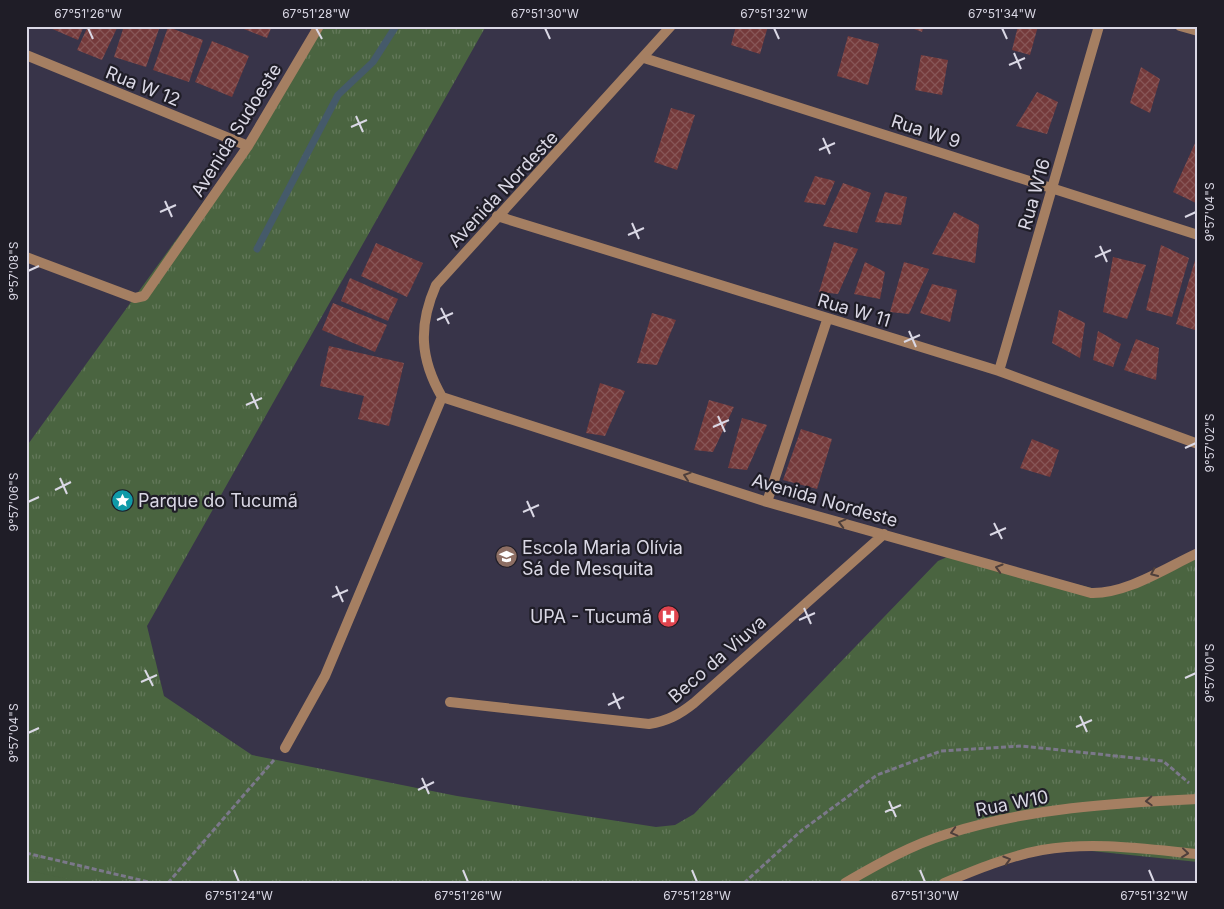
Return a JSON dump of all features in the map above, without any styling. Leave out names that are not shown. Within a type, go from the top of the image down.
[{"type":"street","name":"Avenida Sudoeste","points":[[26,257],[134,298],[141,298],[147,294],[248,146],[319,26]]},
{"type":"street","name":"Avenida Nordeste","points":[[671,26],[644,58],[497,216],[436,285],[427,307],[423,328],[430,376],[442,397],[768,502],[1091,593],[1108,592],[1125,587],[1198,553]]},
{"type":"street","name":"Rua W16","points":[[999,371],[1099,26]]},
{"type":"street","points":[[1180,26],[1198,31]]},
{"type":"street","name":"Rua W 12","points":[[26,56],[248,146]]},
{"type":"street","name":"Rua W 9","points":[[644,58],[1198,235]]},
{"type":"street","name":"Rua W 11","points":[[497,216],[827,320],[999,371],[1198,444]]},
{"type":"street","points":[[768,502],[827,320]]},
{"type":"street","points":[[284,748],[325,676],[442,397]]},
{"type":"street","name":"Beco da Viuva","points":[[450,702],[649,724],[665,722],[680,714],[694,703],[884,534]]},
{"type":"street","name":"Rua W10","points":[[845,883],[890,858],[946,834],[1007,818],[1103,804],[1198,798]]},
{"type":"street","points":[[944,883],[1004,860],[1042,850],[1084,846],[1122,847],[1198,854]]},
{"type":"path","points":[[744,883],[801,831],[877,775],[941,751],[1022,746],[1163,761],[1191,785]]},
{"type":"path","points":[[168,883],[284,748]]},
{"type":"path","points":[[26,853],[153,883]]},
{"type":"green space","name":"Parque do Tucumã","points":[[315,26],[486,26],[147,626],[164,696],[252,755],[457,796],[656,827],[675,825],[694,814],[938,561],[954,554],[1108,592],[1198,553],[1198,862],[1062,848],[967,874],[948,883],[26,883],[26,447],[252,135]]},
{"type":"green space","points":[[26,870],[86,883],[26,883]]},
{"type":"building","points":[[50,26],[84,26],[78,40],[50,28]]},
{"type":"building","points":[[88,26],[117,28],[102,60],[77,50]]},
{"type":"building","points":[[124,26],[160,26],[146,67],[114,57]]},
{"type":"building","points":[[236,26],[272,26],[267,38]]},
{"type":"building","points":[[736,26],[768,26],[760,54],[731,45]]},
{"type":"building","points":[[906,26],[924,26],[922,32]]},
{"type":"building","points":[[1018,26],[1038,26],[1030,55],[1012,50]]},
{"type":"building","points":[[168,27],[203,40],[189,82],[153,70]]},
{"type":"building","points":[[848,36],[879,44],[868,85],[837,76]]},
{"type":"building","points":[[212,41],[249,56],[232,97],[195,82]]},
{"type":"building","points":[[921,55],[948,60],[942,95],[915,90]]},
{"type":"building","points":[[1141,67],[1160,79],[1150,113],[1130,103]]},
{"type":"building","points":[[1037,92],[1058,102],[1047,134],[1016,126]]},
{"type":"building","points":[[671,108],[695,115],[677,170],[654,162]]},
{"type":"building","points":[[1196,141],[1198,142],[1198,204],[1173,192]]},
{"type":"building","points":[[815,176],[835,181],[825,205],[804,202]]},
{"type":"building","points":[[843,183],[871,193],[857,233],[823,226]]},
{"type":"building","points":[[885,192],[907,197],[901,225],[875,222]]},
{"type":"building","points":[[954,212],[979,225],[975,263],[932,254]]},
{"type":"building","points":[[834,242],[858,249],[838,294],[819,292]]},
{"type":"building","points":[[376,243],[423,263],[407,297],[361,276]]},
{"type":"building","points":[[1161,245],[1189,258],[1172,317],[1146,310]]},
{"type":"building","points":[[1113,257],[1146,265],[1127,319],[1103,312]]},
{"type":"building","points":[[1196,257],[1198,258],[1198,331],[1176,324]]},
{"type":"building","points":[[865,262],[885,272],[880,299],[854,294]]},
{"type":"building","points":[[904,262],[929,269],[909,314],[890,312]]},
{"type":"building","points":[[350,278],[398,299],[388,321],[341,301]]},
{"type":"building","points":[[932,284],[957,290],[950,322],[920,313]]},
{"type":"building","points":[[333,303],[387,325],[375,352],[322,330]]},
{"type":"building","points":[[1059,310],[1085,323],[1080,358],[1052,343]]},
{"type":"building","points":[[652,313],[676,320],[657,365],[637,363]]},
{"type":"building","points":[[1098,331],[1121,344],[1113,367],[1093,360]]},
{"type":"building","points":[[1136,339],[1159,348],[1156,380],[1124,370]]},
{"type":"building","points":[[329,346],[404,363],[389,426],[358,419],[364,396],[320,386]]},
{"type":"building","points":[[600,383],[625,391],[605,436],[586,433]]},
{"type":"building","points":[[709,400],[734,407],[713,452],[694,450]]},
{"type":"building","points":[[742,418],[767,425],[747,470],[728,468]]},
{"type":"building","points":[[801,429],[832,439],[817,489],[783,480]]},
{"type":"building","points":[[1032,439],[1059,450],[1050,477],[1020,468]]},
{"type":"waterway","points":[[257,249],[338,95],[373,62],[396,26]]},
{"type":"place","name":"Parque do Tucumã","points":[[122,500]]},
{"type":"place","name":"Escola Maria Olívia Sá de Mesquita","points":[[506,557]]},
{"type":"place","name":"UPA - Tucumã","points":[[668,616]]}]
